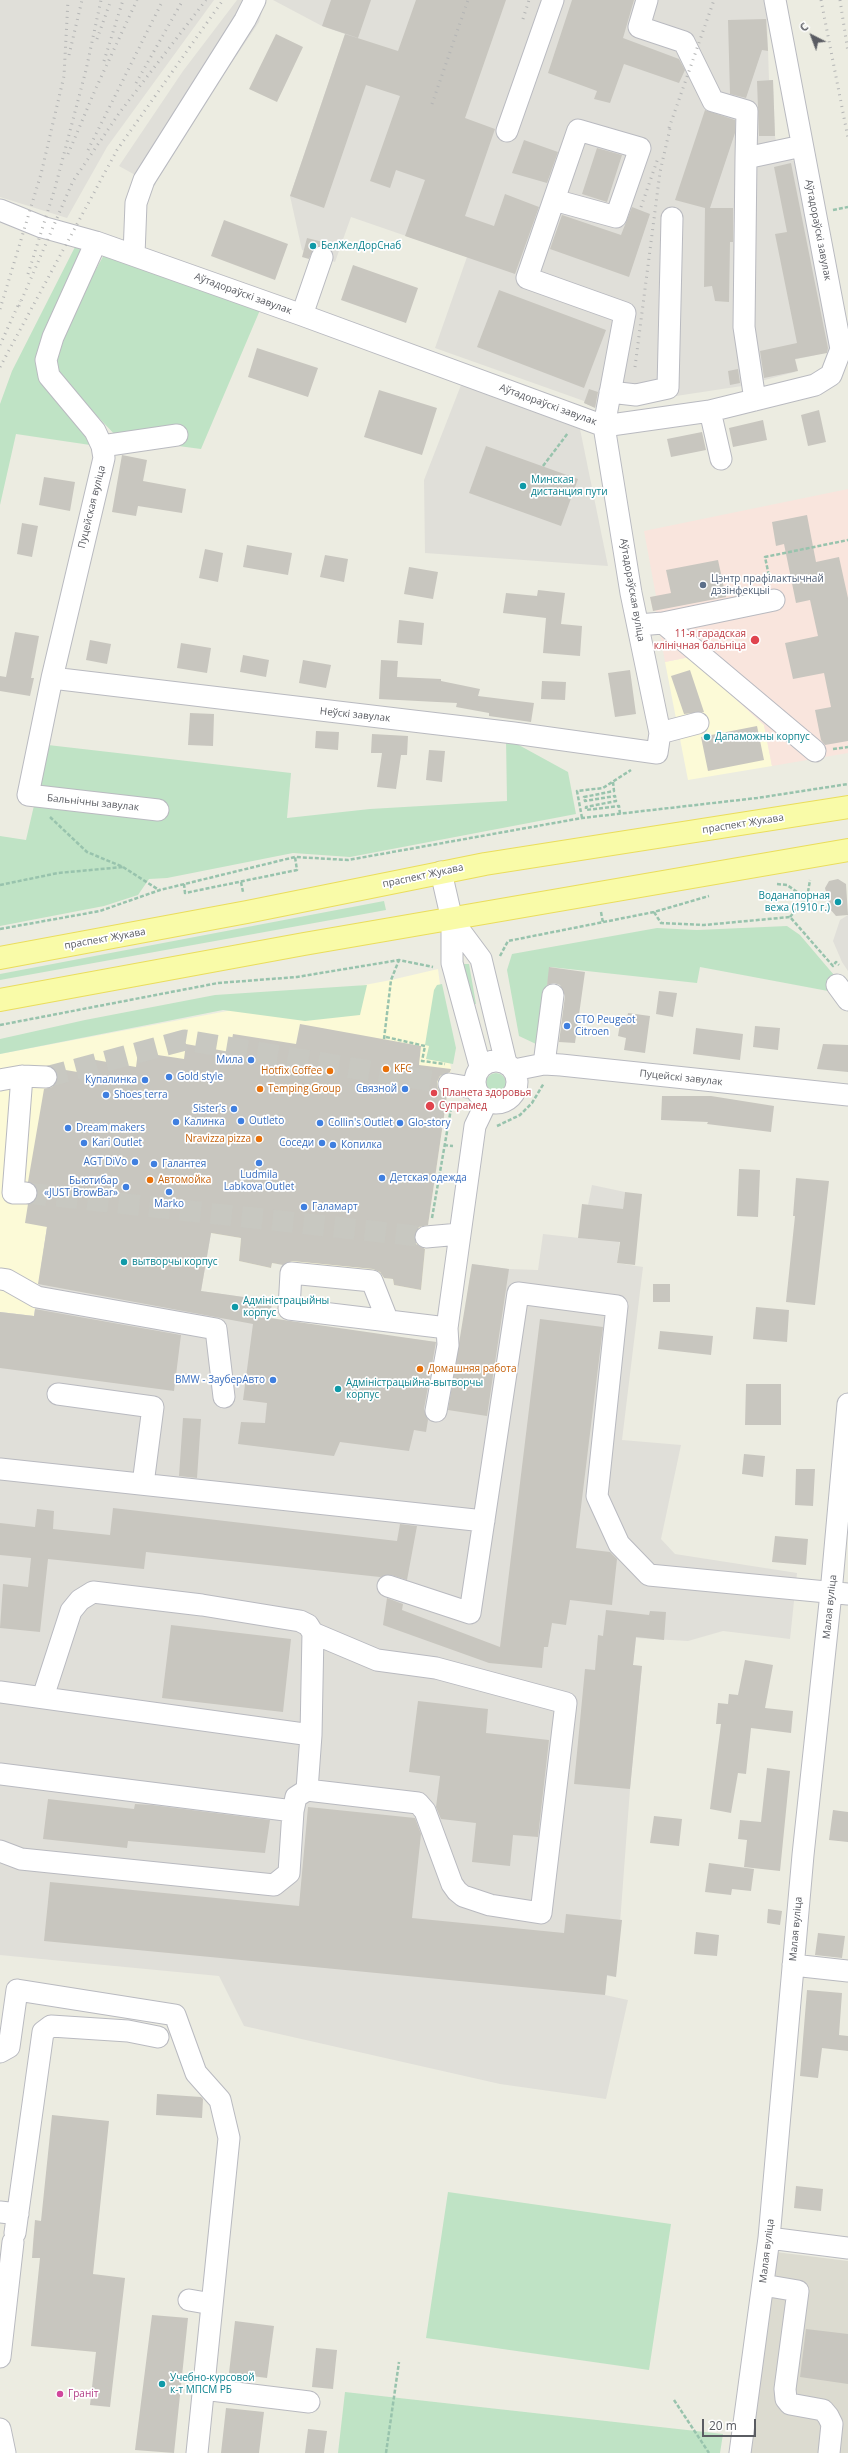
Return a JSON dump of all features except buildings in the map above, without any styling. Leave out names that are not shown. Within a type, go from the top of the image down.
[{"type":"main road","name":"праспект Жукава","points":[[0,958],[247,912],[441,872],[848,807]]},
{"type":"main road","points":[[0,1000],[304,944],[452,920],[770,874],[848,850]]},
{"type":"street","points":[[134,256],[136,203],[144,180],[245,20],[255,0]]},
{"type":"street","points":[[507,131],[553,0]]},
{"type":"street","points":[[647,0],[639,27],[684,42],[713,101],[747,111],[744,327],[755,400]]},
{"type":"street","name":"Аўтадораўскі завулак","points":[[0,210],[42,227],[96,242],[302,315],[604,426],[710,411],[815,385],[831,375],[841,349],[775,0]]},
{"type":"street","points":[[578,130],[640,148],[616,217],[554,200],[578,130]]},
{"type":"street","points":[[746,158],[802,146]]},
{"type":"street","name":"Аўтадораўская вуліца","points":[[554,200],[527,278],[624,313],[604,426],[638,625],[660,733],[657,753]]},
{"type":"street","points":[[610,392],[636,395],[668,388],[672,218]]},
{"type":"street","name":"Пуцейская вуліца","points":[[28,796],[52,678],[104,458],[102,446],[95,431],[49,376],[46,360],[53,337],[96,242]]},
{"type":"street","points":[[302,315],[322,257]]},
{"type":"street","points":[[710,411],[721,459]]},
{"type":"street","points":[[102,446],[177,435]]},
{"type":"street","points":[[638,625],[663,623],[774,600]]},
{"type":"street","points":[[663,623],[815,752]]},
{"type":"street","name":"Неўскі завулак","points":[[52,678],[514,733],[657,753]]},
{"type":"street","points":[[660,733],[698,723]]},
{"type":"street","name":"Бальнічны завулак","points":[[28,796],[158,810]]},
{"type":"street","points":[[441,872],[452,920],[452,964],[478,1075],[479,1093],[487,1101],[503,1102],[512,1096],[517,1081],[510,1067],[481,959],[452,920]]},
{"type":"street","points":[[544,1064],[553,995]]},
{"type":"street","points":[[452,1085],[467,1087],[492,1061],[510,1067]]},
{"type":"street","name":"Пуцейскі завулак","points":[[510,1067],[544,1064],[581,1075],[848,1095]]},
{"type":"street","points":[[0,1080],[22,1076],[46,1077]]},
{"type":"street","points":[[22,1076],[13,1193],[26,1193]]},
{"type":"street","points":[[436,1411],[448,1336],[460,1234],[470,1215],[475,1126],[487,1101]]},
{"type":"street","points":[[427,1238],[460,1234]]},
{"type":"street","points":[[0,1279],[7,1280],[37,1296],[216,1329],[224,1397]]},
{"type":"street","points":[[388,1586],[470,1613],[518,1293],[617,1306],[597,1496],[619,1544],[649,1575],[840,1594]]},
{"type":"street","points":[[387,1319],[448,1336]]},
{"type":"street","points":[[58,1394],[153,1407],[143,1484]]},
{"type":"street","name":"Малая вуліца","points":[[740,2453],[769,2238],[793,1965],[840,1594],[848,1405]]},
{"type":"street","points":[[0,1469],[484,1521]]},
{"type":"street","points":[[43,1697],[71,1611],[80,1600],[93,1592],[202,1605],[300,1621],[308,1625],[313,1633],[311,1735],[307,1790]]},
{"type":"street","points":[[0,1851],[21,1859],[274,1885],[289,1873],[293,1811],[296,1797],[307,1790],[418,1803],[425,1811],[452,1884],[457,1891],[463,1896],[490,1905],[541,1913],[566,1703],[436,1668],[377,1660],[313,1633]]},
{"type":"street","points":[[0,1692],[311,1735]]},
{"type":"street","points":[[0,1774],[293,1811]]},
{"type":"street","points":[[793,1965],[848,1971]]},
{"type":"street","points":[[0,2052],[9,2047],[17,1990],[175,2015],[196,2073],[220,2100],[229,2138],[197,2453]]},
{"type":"street","points":[[0,2357],[12,2225],[43,2032],[51,2026],[128,2031],[158,2037]]},
{"type":"street","points":[[204,2238],[199,2281],[212,2298]]},
{"type":"street","points":[[769,2238],[848,2248]]},
{"type":"street","points":[[763,2285],[798,2291],[785,2389],[786,2399],[790,2404],[823,2410],[828,2416],[832,2424],[829,2453]]},
{"type":"street","points":[[189,2300],[212,2298]]},
{"type":"street","points":[[203,2388],[309,2402]]},
{"type":"street","points":[[0,2429],[5,2453]]},
{"type":"path","points":[[825,212],[848,207]]},
{"type":"path","points":[[543,466],[579,418]]},
{"type":"path","points":[[774,600],[765,557],[848,540]]},
{"type":"path","points":[[613,782],[614,791],[584,797],[585,801],[615,796],[616,801],[586,806],[586,810],[619,806],[620,814]]},
{"type":"path","points":[[0,929],[100,911],[160,890],[295,857],[348,860],[582,818],[757,798],[848,784]]},
{"type":"path","points":[[582,818],[577,791],[603,788]]},
{"type":"path","points":[[49,816],[87,852],[123,867],[160,890]]},
{"type":"path","points":[[184,884],[185,893],[297,870],[295,857]]},
{"type":"path","points":[[0,885],[58,873],[123,867]]},
{"type":"path","points":[[770,874],[806,898]]},
{"type":"path","points":[[654,912],[661,923],[704,925],[790,917],[806,898],[810,880]]},
{"type":"path","points":[[501,963],[500,956],[508,941],[654,912],[715,894]]},
{"type":"path","points":[[790,917],[833,966],[836,962],[842,984]]},
{"type":"path","points":[[0,1025],[218,983],[296,977],[399,960],[432,967]]},
{"type":"path","points":[[399,960],[391,980],[385,1038],[425,1046],[422,1060],[458,1067],[452,1085],[427,1238]]},
{"type":"path","points":[[386,2453],[399,2362]]},
{"type":"path","points":[[674,2400],[709,2453]]},
{"type":"shaded area","points":[[0,0],[214,0],[107,147],[67,218],[0,197]]},
{"type":"shaded area","points":[[237,0],[265,0],[259,22],[158,173],[155,186],[119,166],[183,71]]},
{"type":"shaded area","points":[[273,0],[764,0],[767,19],[769,80],[773,80],[775,136],[780,160],[787,158],[798,163],[834,351],[793,360],[795,372],[742,386],[597,408],[584,403],[584,401],[435,348],[467,257],[351,217],[335,262],[302,250],[290,196],[345,34],[322,26]]},
{"type":"shaded area","points":[[461,385],[580,429],[608,566],[425,553],[424,480]]},
{"type":"shaded area","name":"11-я гарадская клінічная бальніца","points":[[848,489],[848,753],[772,766],[764,725],[690,657],[665,662],[656,611],[653,611],[650,597],[656,596],[644,531]]},
{"type":"shaded area","points":[[690,657],[764,725],[772,766],[688,780],[665,662]]},
{"type":"shaded area","points":[[848,915],[848,971],[842,962],[833,941],[840,920]]},
{"type":"shaded area","name":"Outleto","points":[[438,969],[451,1069],[426,1237],[421,1290],[394,1285],[393,1279],[272,1263],[271,1268],[239,1261],[241,1238],[50,1206],[34,1316],[0,1312],[0,1054],[391,980]]},
{"type":"shaded area","points":[[592,1185],[625,1192],[617,1263],[643,1267],[622,1440],[681,1445],[661,1539],[675,1554],[797,1573],[790,1639],[723,1631],[688,1641],[636,1638],[633,1665],[642,1666],[630,1789],[616,1977],[607,1976],[605,1995],[628,2000],[606,2099],[500,2084],[244,2026],[219,1976],[0,1955],[0,1312],[34,1316],[50,1206],[211,1233],[201,1291],[272,1301],[270,1323],[437,1342],[460,1347],[472,1264],[509,1269],[538,1270],[543,1234],[598,1240],[602,1207],[588,1205]]},
{"type":"shaded area","points":[[776,2252],[848,2261],[848,2453],[751,2453]]},
{"type":"green space","points":[[77,243],[88,247],[41,348],[97,446],[16,434],[0,505],[0,404],[12,371]]},
{"type":"green space","points":[[105,253],[260,310],[201,449],[118,438],[65,382],[54,367],[59,336]]},
{"type":"green space","points":[[506,738],[568,772],[576,814],[350,857],[293,853],[167,878],[149,879],[138,895],[104,906],[0,926],[0,836],[26,840],[48,745],[291,773],[287,818],[370,809],[507,801]]},
{"type":"green space","points":[[384,901],[386,910],[0,980],[0,974]]},
{"type":"green space","points":[[787,926],[800,935],[834,975],[828,991],[700,967],[697,983],[550,967],[539,1040],[536,1044],[519,1036],[507,970],[512,954],[657,928],[697,930]]},
{"type":"green space","points":[[463,964],[469,964],[476,1004],[473,1004]]},
{"type":"green space","points":[[442,984],[456,1048],[453,1064],[426,1059],[429,1046],[425,1045],[434,990],[437,985]]},
{"type":"green space","points":[[367,985],[360,1015],[305,1021],[223,1010],[0,1054],[0,1039],[85,1020],[215,995]]},
{"type":"green space","points":[[492,1073],[500,1073],[506,1079],[506,1087],[500,1093],[492,1093],[486,1087],[486,1079]]},
{"type":"green space","points":[[448,2192],[671,2224],[649,2370],[426,2338]]},
{"type":"green space","points":[[345,2392],[723,2434],[720,2453],[338,2453]]},
{"type":"tunnel","points":[[46,1077],[185,1040],[449,1084]]},
{"type":"tunnel","points":[[26,1193],[426,1237]]},
{"type":"railway","points":[[0,309],[41,174],[64,76],[68,0]]},
{"type":"railway","points":[[69,55],[82,0]]},
{"type":"railway","points":[[28,274],[55,188],[86,70],[101,0]]},
{"type":"railway","points":[[97,39],[111,0]]},
{"type":"railway","points":[[104,61],[123,0]]},
{"type":"railway","points":[[68,154],[96,88],[137,0]]},
{"type":"railway","points":[[88,150],[163,0]]},
{"type":"railway","points":[[136,83],[183,0]]},
{"type":"railway","points":[[19,306],[73,181],[120,112],[206,0]]},
{"type":"railway","points":[[0,367],[117,150],[223,0]]},
{"type":"railway","points":[[432,104],[468,0]]},
{"type":"railway","points":[[523,19],[529,0]]},
{"type":"railway","points":[[669,128],[714,0]]},
{"type":"railway","points":[[821,0],[848,138]]},
{"type":"railway","points":[[840,0],[848,52]]},
{"type":"railway","points":[[635,367],[660,172],[671,124]]},
{"type":"railway","points":[[641,207],[658,158]]},
{"type":"railway","points":[[0,345],[20,301]]},
{"type":"place","name":"БелЖелДорСнаб","points":[[313,246]]},
{"type":"place","name":"Минская дистанция пути","points":[[523,486]]},
{"type":"place","name":"Цэнтр прафілактычнай дэзінфекцыі","points":[[703,585]]},
{"type":"place","name":"11-я гарадская клінічная бальніца","points":[[755,640]]},
{"type":"place","name":"Дапаможны корпус","points":[[707,737]]},
{"type":"place","name":"Воданапорная вежа (1910 г.)","points":[[838,902]]},
{"type":"place","name":"СТО Peugeot Citroen","points":[[567,1026]]},
{"type":"place","name":"Мила","points":[[251,1060]]},
{"type":"place","name":"KFC","points":[[386,1069]]},
{"type":"place","name":"Hotfix Coffee","points":[[330,1071]]},
{"type":"place","name":"Gold style","points":[[169,1077]]},
{"type":"place","name":"Купалинка","points":[[145,1080]]},
{"type":"place","name":"Temping Group","points":[[260,1089]]},
{"type":"place","name":"Связной","points":[[405,1089]]},
{"type":"place","name":"Планета здоровья","points":[[434,1093]]},
{"type":"place","name":"Shoes terra","points":[[106,1095]]},
{"type":"place","name":"Супрамед","points":[[430,1106]]},
{"type":"place","name":"Sister's","points":[[234,1109]]},
{"type":"place","name":"Outleto","points":[[241,1121]]},
{"type":"place","name":"Калинка","points":[[176,1122]]},
{"type":"place","name":"Collin's Outlet","points":[[320,1123]]},
{"type":"place","name":"Glo-story","points":[[400,1123]]},
{"type":"place","name":"Dream makers","points":[[68,1128]]},
{"type":"place","name":"Nravizza pizza","points":[[259,1139]]},
{"type":"place","name":"Kari Outlet","points":[[84,1143]]},
{"type":"place","name":"Соседи","points":[[322,1143]]},
{"type":"place","name":"Копилка","points":[[333,1145]]},
{"type":"place","name":"AGT DiVo","points":[[135,1162]]},
{"type":"place","name":"Ludmila Labkova Outlet","points":[[259,1163]]},
{"type":"place","name":"Галантея","points":[[154,1164]]},
{"type":"place","name":"Детская одежда","points":[[382,1178]]},
{"type":"place","name":"Автомойка","points":[[150,1180]]},
{"type":"place","name":"Бьютибар «JUST BrowBar»","points":[[126,1187]]},
{"type":"place","name":"Marko","points":[[169,1192]]},
{"type":"place","name":"Галамарт","points":[[304,1207]]},
{"type":"place","name":"вытворчы корпус","points":[[124,1262]]},
{"type":"place","name":"Адміністрацыйны корпус","points":[[235,1307]]},
{"type":"place","name":"Домашняя работа","points":[[420,1369]]},
{"type":"place","name":"BMW - ЗауберАвто","points":[[273,1380]]},
{"type":"place","name":"Адміністрацыйна-вытворчы корпус","points":[[338,1389]]},
{"type":"place","name":"Учебно-курсовой к-т МПСМ РБ","points":[[162,2384]]},
{"type":"place","name":"Граніт","points":[[60,2394]]}]
